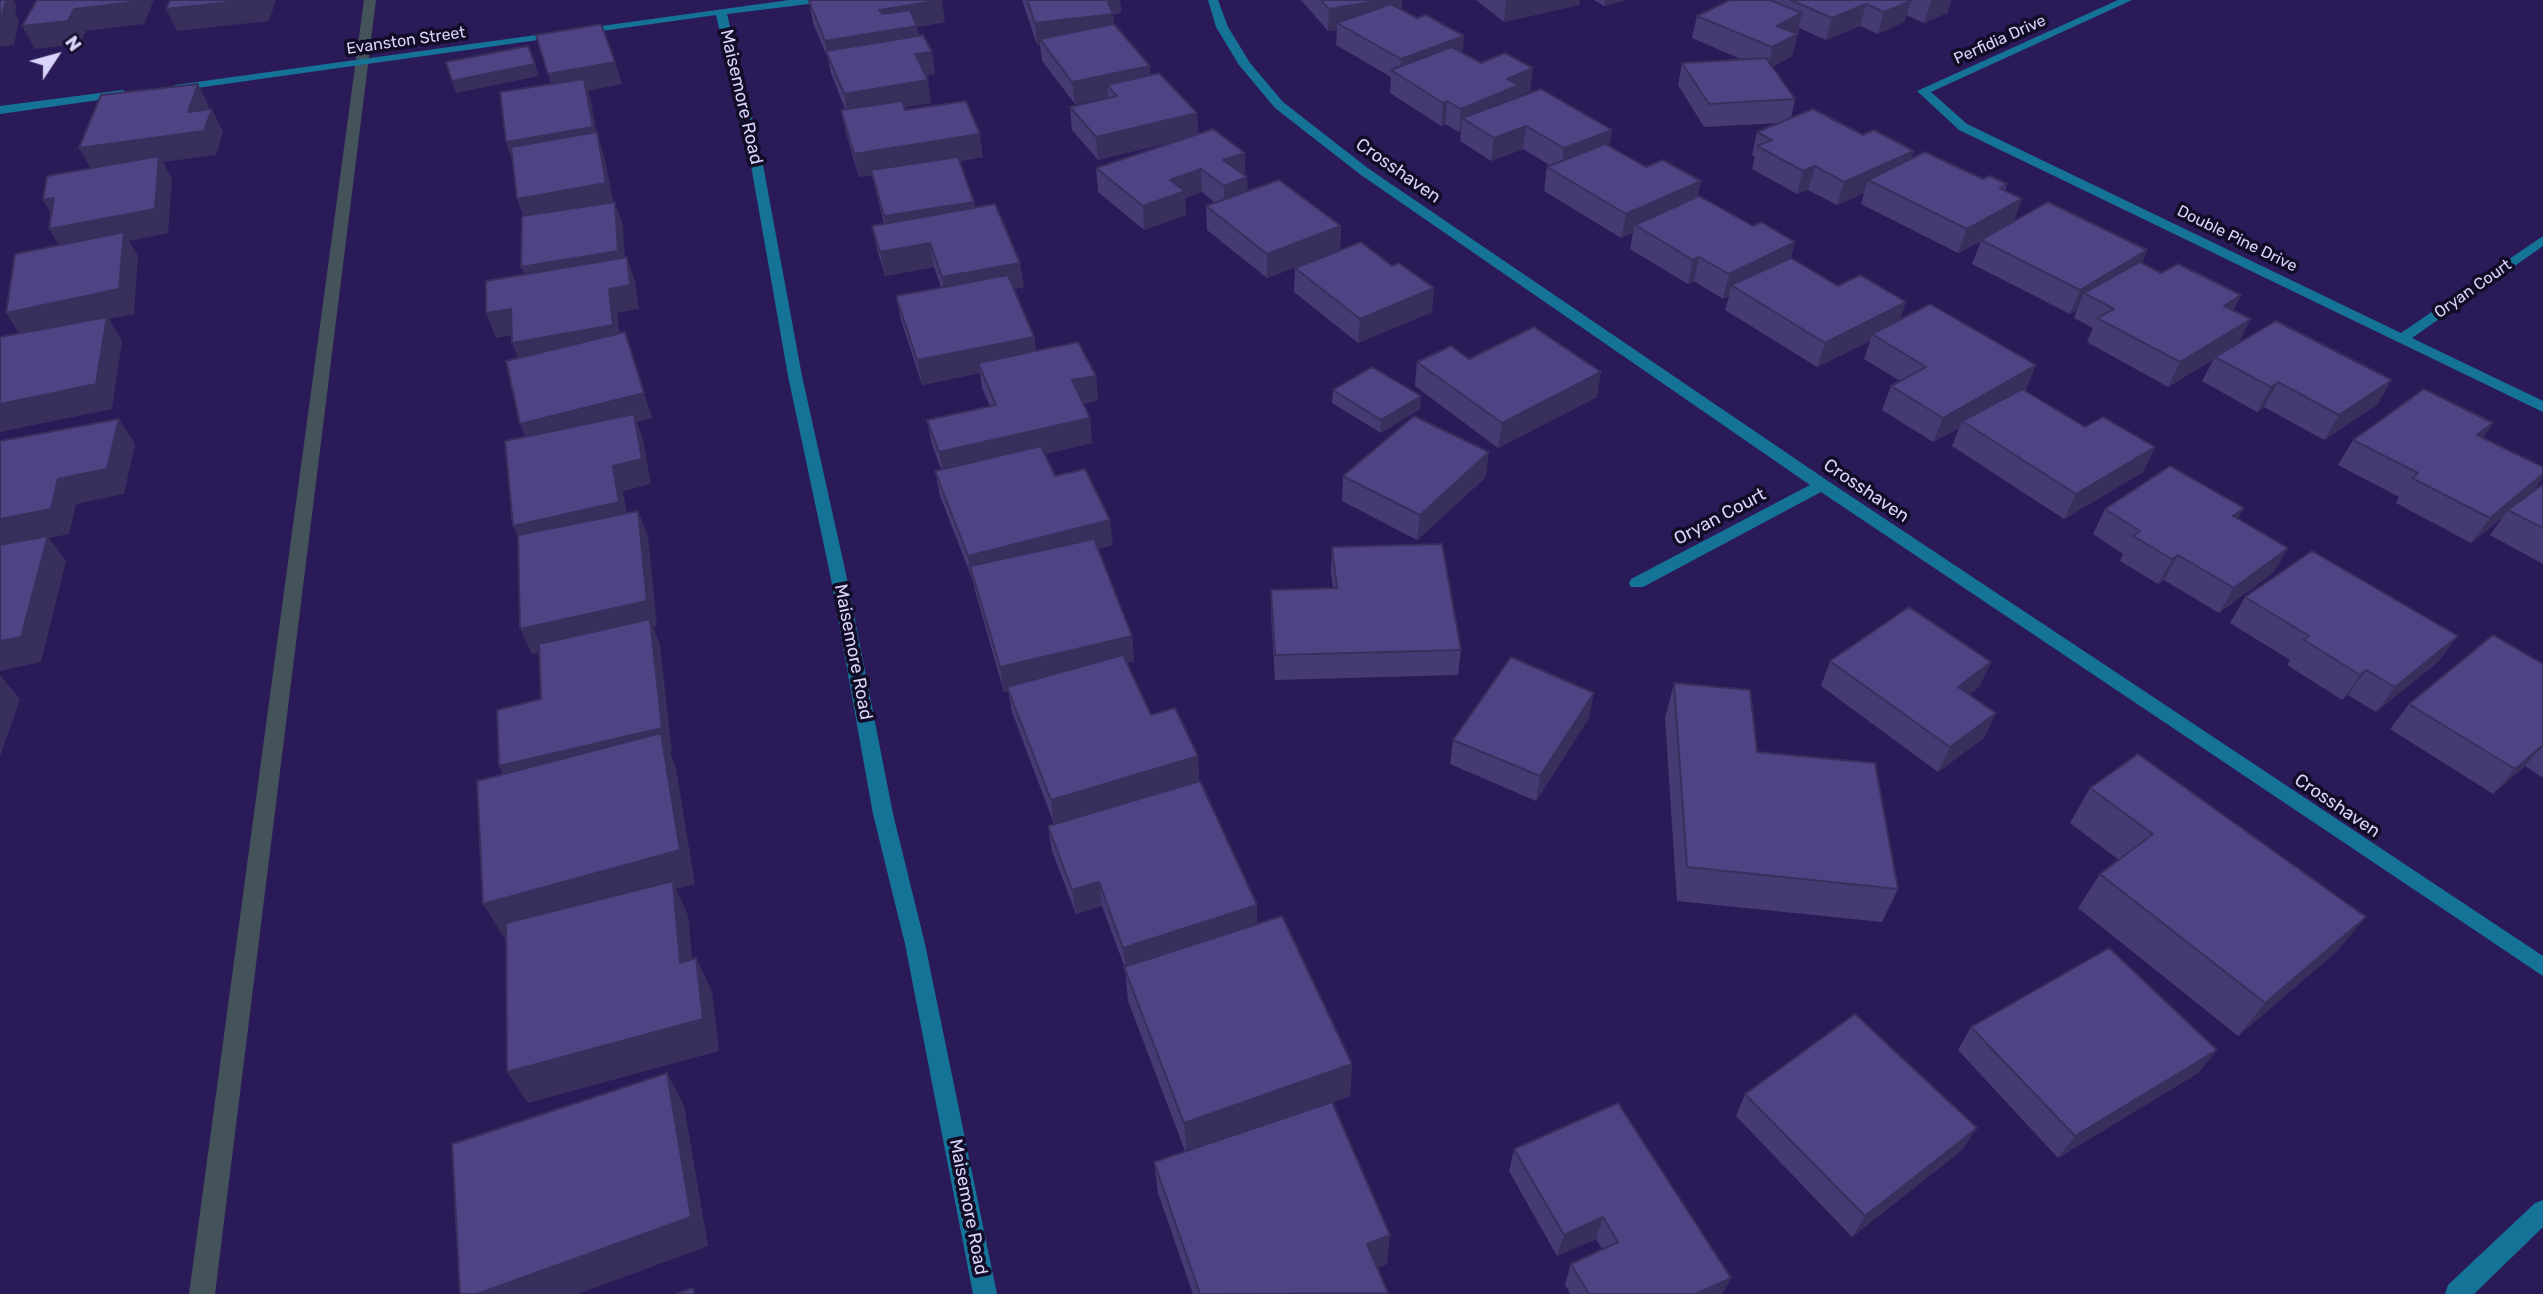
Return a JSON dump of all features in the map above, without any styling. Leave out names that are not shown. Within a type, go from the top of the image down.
[{"type":"street","name":"Evanston Street","points":[[158,90],[817,0]]},
{"type":"street","name":"Crosshaven","points":[[1213,0],[1222,27],[1245,65],[1279,105],[1365,173],[1822,485],[2543,967]]},
{"type":"street","name":"Perfidia Drive","points":[[1923,91],[2127,0]]},
{"type":"street","name":"Maisemore Road","points":[[721,11],[755,154],[795,376],[838,574],[883,814],[915,944],[985,1294]]},
{"type":"street","name":"Double Pine Drive","points":[[1923,91],[1963,127],[2543,407]]},
{"type":"street","points":[[1,112],[131,93]]},
{"type":"street","name":"Oryan Court","points":[[2403,338],[2543,240]]},
{"type":"street","name":"Oryan Court","points":[[1637,583],[1822,485]]},
{"type":"street","points":[[2456,1294],[2543,1211]]},
{"type":"building","points":[[0,0],[6,0],[0,23]]},
{"type":"building","points":[[37,0],[134,0],[74,9],[68,21],[22,26]]},
{"type":"building","points":[[170,0],[249,0],[166,9]]},
{"type":"building","points":[[942,0],[879,10],[882,14],[910,10],[917,26],[825,41],[809,1]]},
{"type":"building","points":[[1027,0],[1107,0],[1113,14],[1035,23]]},
{"type":"building","points":[[1321,0],[1383,0],[1329,9]]},
{"type":"building","points":[[1730,0],[1770,0],[1802,13],[1777,26],[1798,34],[1772,47],[1697,16]]},
{"type":"building","points":[[1791,0],[1911,1],[1884,12],[1866,4],[1832,18]]},
{"type":"building","points":[[1391,4],[1417,18],[1426,15],[1464,36],[1401,59],[1337,23]]},
{"type":"building","points":[[601,24],[615,62],[548,74],[536,35]]},
{"type":"building","points":[[1114,24],[1150,66],[1072,82],[1040,39]]},
{"type":"building","points":[[923,35],[932,52],[915,54],[928,80],[844,94],[826,51]]},
{"type":"building","points":[[528,46],[535,64],[452,81],[446,62]]},
{"type":"building","points":[[1452,47],[1481,63],[1505,53],[1533,68],[1507,79],[1519,85],[1461,109],[1447,101],[1443,103],[1391,70]]},
{"type":"building","points":[[1766,58],[1795,99],[1709,104],[1682,63]]},
{"type":"building","points":[[1159,73],[1197,113],[1096,137],[1070,107],[1117,96],[1107,85]]},
{"type":"building","points":[[584,79],[593,127],[506,142],[500,92]]},
{"type":"building","points":[[198,84],[188,112],[212,109],[204,131],[79,148],[101,95]]},
{"type":"building","points":[[1541,89],[1612,130],[1564,148],[1526,126],[1494,138],[1462,118]]},
{"type":"building","points":[[902,101],[905,110],[966,101],[980,134],[854,154],[841,110]]},
{"type":"building","points":[[1813,109],[1863,135],[1874,130],[1914,151],[1844,182],[1815,166],[1803,171],[1757,146],[1772,140],[1757,132]]},
{"type":"building","points":[[1213,129],[1245,153],[1223,160],[1247,177],[1224,186],[1201,169],[1170,180],[1185,191],[1143,206],[1096,168]]},
{"type":"building","points":[[597,132],[606,183],[517,199],[511,147]]},
{"type":"building","points":[[1605,144],[1646,167],[1663,160],[1701,181],[1626,214],[1547,167]]},
{"type":"building","points":[[1925,152],[1983,179],[1990,176],[2007,184],[2000,188],[2022,199],[1967,229],[1868,180]]},
{"type":"building","points":[[159,156],[155,209],[49,229],[54,198],[43,200],[47,176]]},
{"type":"building","points":[[958,157],[974,202],[884,216],[871,170]]},
{"type":"building","points":[[1279,180],[1341,226],[1267,254],[1206,206]]},
{"type":"building","points":[[1699,196],[1753,226],[1761,222],[1795,242],[1729,274],[1699,257],[1693,260],[1635,225]]},
{"type":"building","points":[[615,202],[618,251],[521,267],[522,216]]},
{"type":"building","points":[[2048,202],[2147,250],[2080,290],[1981,240]]},
{"type":"building","points":[[995,204],[1020,263],[942,277],[930,243],[880,252],[872,226]]},
{"type":"building","points":[[124,232],[119,289],[6,313],[15,254]]},
{"type":"building","points":[[1361,242],[1392,266],[1399,263],[1434,288],[1360,319],[1295,268]]},
{"type":"building","points":[[627,257],[630,285],[609,289],[613,325],[512,343],[511,309],[486,313],[486,281]]},
{"type":"building","points":[[1791,258],[1838,286],[1860,275],[1906,302],[1825,343],[1731,285]]},
{"type":"building","points":[[2140,262],[2161,273],[2178,264],[2241,295],[2224,306],[2251,319],[2180,362],[2097,318],[2114,309],[2084,293]]},
{"type":"building","points":[[1008,275],[1034,337],[917,360],[896,296]]},
{"type":"building","points":[[1930,304],[2036,365],[1943,418],[1891,386],[1926,367],[1872,334]]},
{"type":"building","points":[[107,317],[96,384],[0,404],[0,337]]},
{"type":"building","points":[[2276,321],[2392,380],[2339,415],[2278,382],[2271,387],[2215,357]]},
{"type":"building","points":[[1534,327],[1601,372],[1502,423],[1417,362],[1451,346],[1469,359]]},
{"type":"building","points":[[625,332],[644,393],[520,424],[506,361]]},
{"type":"building","points":[[1078,342],[1096,376],[1072,380],[1090,418],[939,452],[927,420],[996,405],[978,363]]},
{"type":"building","points":[[1372,367],[1421,396],[1381,420],[1333,390]]},
{"type":"building","points":[[2022,389],[2085,427],[2103,417],[2155,447],[2076,494],[1962,421]]},
{"type":"building","points":[[2424,389],[2493,423],[2477,435],[2543,467],[2543,474],[2490,518],[2412,478],[2418,473],[2353,440]]},
{"type":"building","points":[[634,414],[642,459],[613,466],[619,502],[513,526],[505,441]]},
{"type":"building","points":[[1414,416],[1489,452],[1420,515],[1343,476]]},
{"type":"building","points":[[119,419],[107,469],[58,479],[51,509],[0,519],[0,441]]},
{"type":"building","points":[[1041,446],[1055,476],[1085,469],[1110,520],[968,556],[935,471]]},
{"type":"building","points":[[2170,466],[2244,508],[2233,516],[2288,548],[2234,588],[2178,555],[2172,559],[2133,536],[2140,531],[2105,509]]},
{"type":"building","points":[[2543,484],[2543,528],[2508,510]]},
{"type":"building","points":[[638,511],[647,601],[520,629],[518,535]]},
{"type":"building","points":[[48,536],[21,637],[0,641],[0,545]]},
{"type":"building","points":[[1094,539],[1132,636],[1000,667],[970,566]]},
{"type":"building","points":[[1442,544],[1461,650],[1275,655],[1271,590],[1337,588],[1332,547]]},
{"type":"building","points":[[2312,551],[2458,636],[2395,687],[2366,670],[2360,675],[2304,640],[2309,636],[2245,597]]},
{"type":"building","points":[[1909,607],[1991,662],[1958,687],[1996,713],[1950,747],[1830,661]]},
{"type":"building","points":[[650,619],[662,728],[499,766],[497,710],[541,699],[539,644]]},
{"type":"building","points":[[2493,635],[2543,664],[2543,745],[2515,769],[2409,704]]},
{"type":"building","points":[[1123,655],[1151,715],[1175,708],[1198,756],[1051,800],[1007,687]]},
{"type":"building","points":[[1511,657],[1594,693],[1540,776],[1453,740]]},
{"type":"building","points":[[1674,683],[1750,690],[1757,752],[1875,763],[1898,889],[1687,867]]},
{"type":"building","points":[[661,733],[680,850],[483,904],[477,781]]},
{"type":"building","points":[[2138,754],[2366,917],[2265,1003],[2100,874],[2153,834],[2090,788]]},
{"type":"building","points":[[1200,781],[1257,905],[1123,948],[1099,882],[1072,890],[1048,826]]},
{"type":"building","points":[[673,881],[680,963],[696,958],[703,1019],[507,1072],[506,923]]},
{"type":"building","points":[[1282,916],[1352,1064],[1184,1123],[1124,967]]},
{"type":"building","points":[[2109,948],[2217,1050],[2075,1136],[1971,1027]]},
{"type":"building","points":[[1855,1014],[1977,1128],[1865,1216],[1745,1094]]},
{"type":"building","points":[[667,1073],[691,1217],[477,1294],[460,1294],[452,1144]]},
{"type":"building","points":[[1332,1102],[1390,1235],[1367,1244],[1388,1293],[1200,1294],[1154,1162]]},
{"type":"building","points":[[1618,1103],[1731,1278],[1696,1294],[1589,1294],[1571,1264],[1618,1242],[1603,1217],[1564,1235],[1514,1149]]},
{"type":"building","points":[[693,1288],[694,1294],[676,1294]]},
{"type":"waterway","points":[[202,1294],[370,0]]}]
